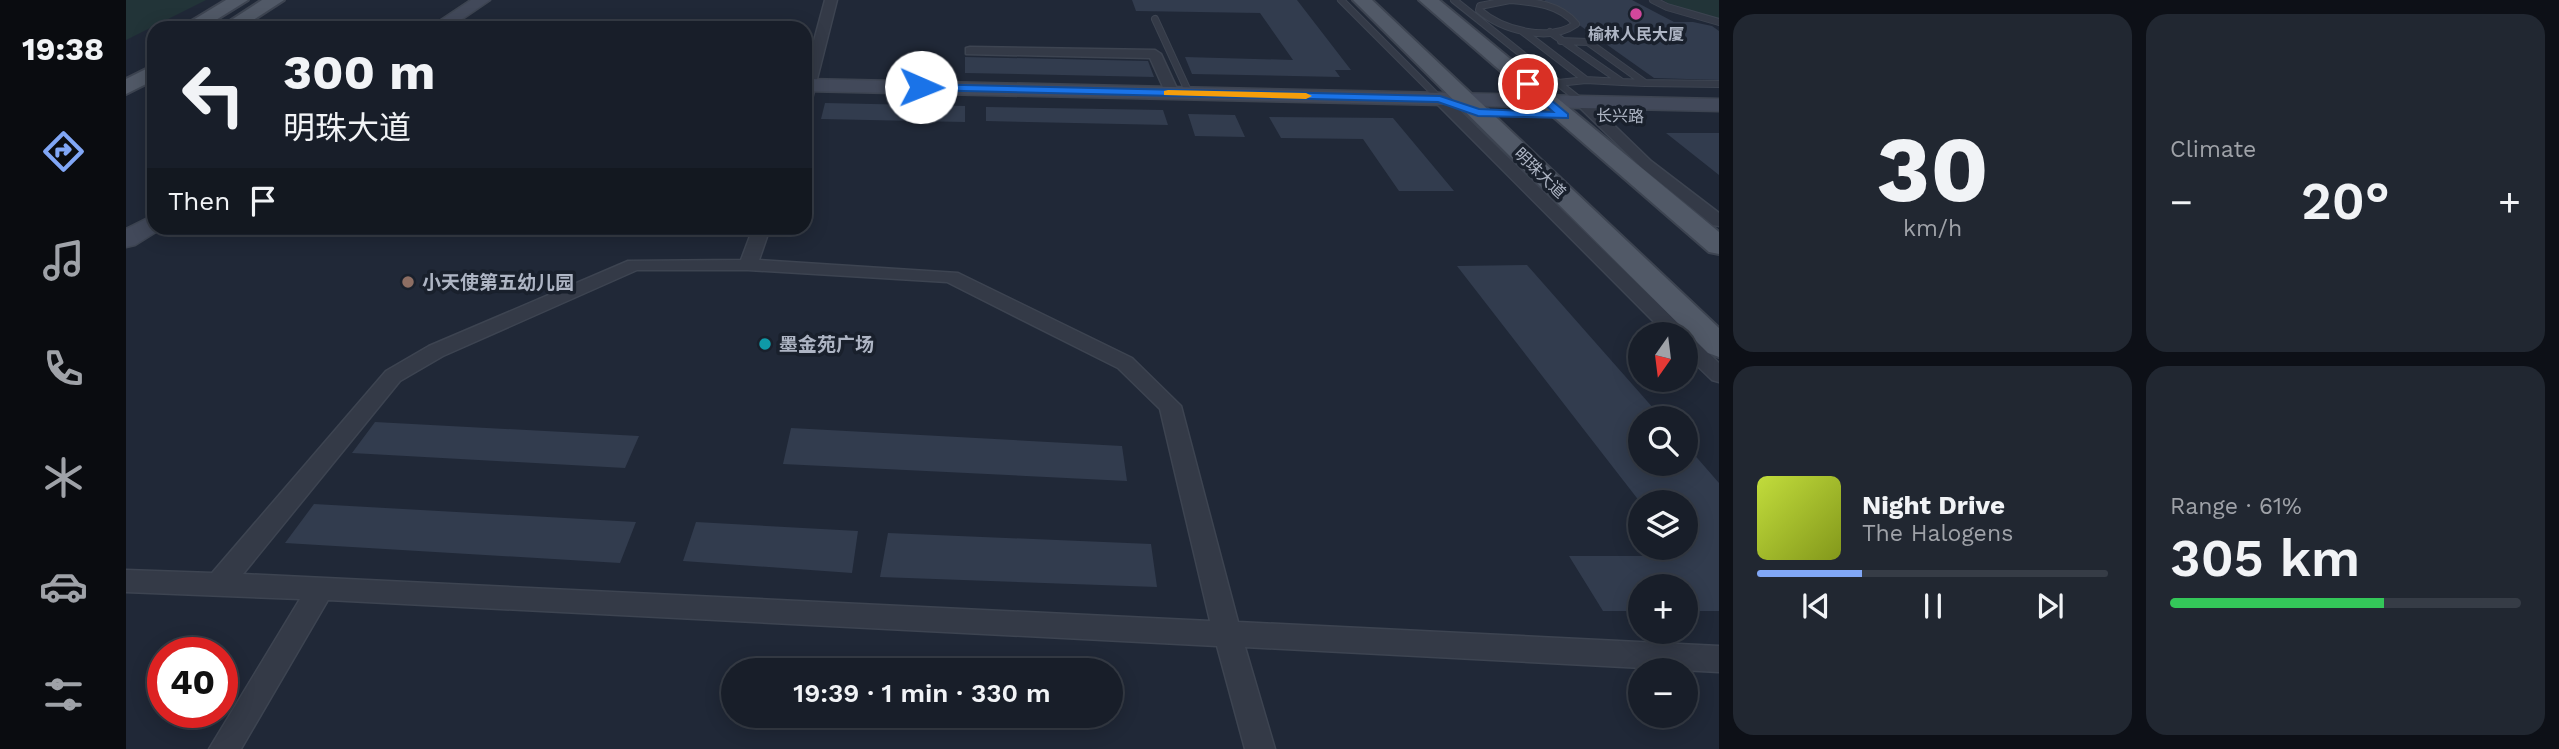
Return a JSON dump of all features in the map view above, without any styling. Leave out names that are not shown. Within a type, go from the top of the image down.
[{"type":"main road","points":[[202,21],[240,0]]},
{"type":"main road","points":[[240,21],[275,0]]},
{"type":"main road","name":"明珠大道","points":[[1362,0],[1379,27],[1719,346]]},
{"type":"main road","points":[[1428,0],[1569,104],[1719,246]]},
{"type":"main road","points":[[126,88],[147,75]]},
{"type":"street","points":[[448,21],[482,0]]},
{"type":"street","points":[[463,21],[496,0]]},
{"type":"street","points":[[812,70],[831,0]]},
{"type":"street","points":[[970,51],[1156,54],[1152,57],[1181,93]]},
{"type":"street","name":"长兴路","points":[[812,89],[1181,93],[1461,104],[1719,105]]},
{"type":"street","points":[[1461,104],[1666,322]]},
{"type":"street","points":[[1569,104],[1719,221]]},
{"type":"street","name":"长兴路","points":[[1569,104],[1719,118]]},
{"type":"street","points":[[126,226],[147,212]]},
{"type":"street","points":[[126,240],[147,226]]},
{"type":"street","points":[[748,265],[759,235]]},
{"type":"street","points":[[219,584],[393,376],[436,351],[634,265],[748,265],[951,277],[1125,363],[1170,406],[1227,633],[1260,749]]},
{"type":"street","points":[[1698,355],[1719,375]]},
{"type":"street","points":[[126,581],[321,588],[1719,659]]},
{"type":"street","points":[[224,749],[321,588]]},
{"type":"lane","points":[[1341,0],[1379,27]]},
{"type":"lane","points":[[1454,0],[1569,104],[1586,80]]},
{"type":"lane","points":[[1510,0],[1555,9],[1573,19],[1576,24],[1565,31],[1521,30],[1483,16],[1479,10],[1485,1],[1510,0]]},
{"type":"lane","points":[[1653,0],[1667,7],[1719,22]]},
{"type":"lane","points":[[1155,19],[1181,93]]},
{"type":"lane","points":[[1521,30],[1586,80],[1719,83]]},
{"type":"lane","points":[[1550,32],[1622,82]]},
{"type":"lane","points":[[1561,41],[1588,42],[1645,83]]},
{"type":"shaded area","points":[[126,0],[206,0],[164,21],[147,21],[147,30],[126,40]]},
{"type":"shaded area","points":[[1663,0],[1719,0],[1719,21],[1675,8]]},
{"type":"building","points":[[1132,0],[1297,0],[1351,70],[1335,70],[1340,77],[1192,74],[1185,57],[1293,60],[1260,13],[1136,11]]},
{"type":"building","name":"榆林人民大厦","points":[[1544,0],[1632,0],[1674,22],[1712,26],[1719,31],[1719,80],[1654,78]]},
{"type":"building","points":[[965,57],[1148,61],[1154,77],[965,73]]},
{"type":"building","points":[[825,103],[965,106],[965,122],[821,119]]},
{"type":"building","points":[[986,107],[1163,110],[1168,125],[986,121]]},
{"type":"building","points":[[1188,114],[1235,115],[1245,137],[1195,136]]},
{"type":"building","points":[[1269,117],[1393,118],[1454,191],[1399,191],[1363,139],[1281,138]]},
{"type":"building","points":[[1666,133],[1719,133],[1719,175]]},
{"type":"building","points":[[1527,265],[1628,379],[1628,392],[1639,392],[1651,406],[1628,406],[1628,476],[1698,476],[1698,459],[1719,483],[1719,611],[1698,611],[1698,574],[1628,574],[1628,611],[1603,611],[1569,556],[1628,556],[1628,560],[1698,560],[1698,490],[1631,490],[1457,266]]},
{"type":"building","points":[[375,422],[639,436],[625,468],[352,453]]},
{"type":"building","points":[[791,428],[1122,446],[1127,481],[783,464]]},
{"type":"building","points":[[314,504],[636,522],[620,563],[285,543]]},
{"type":"building","points":[[696,522],[858,531],[852,573],[683,561]]},
{"type":"building","points":[[888,533],[1151,544],[1157,587],[880,577]]},
{"type":"slow traffic","points":[[1168,93],[1306,96]]},
{"type":"place","name":"榆林人民大厦","points":[[1636,14]]},
{"type":"place","name":"小天使第五幼儿园","points":[[408,282]]},
{"type":"place","name":"墨金苑广场","points":[[765,344]]},
{"type":"route","points":[[921,87],[1440,99],[1478,112],[1564,116],[1528,84]]}]
